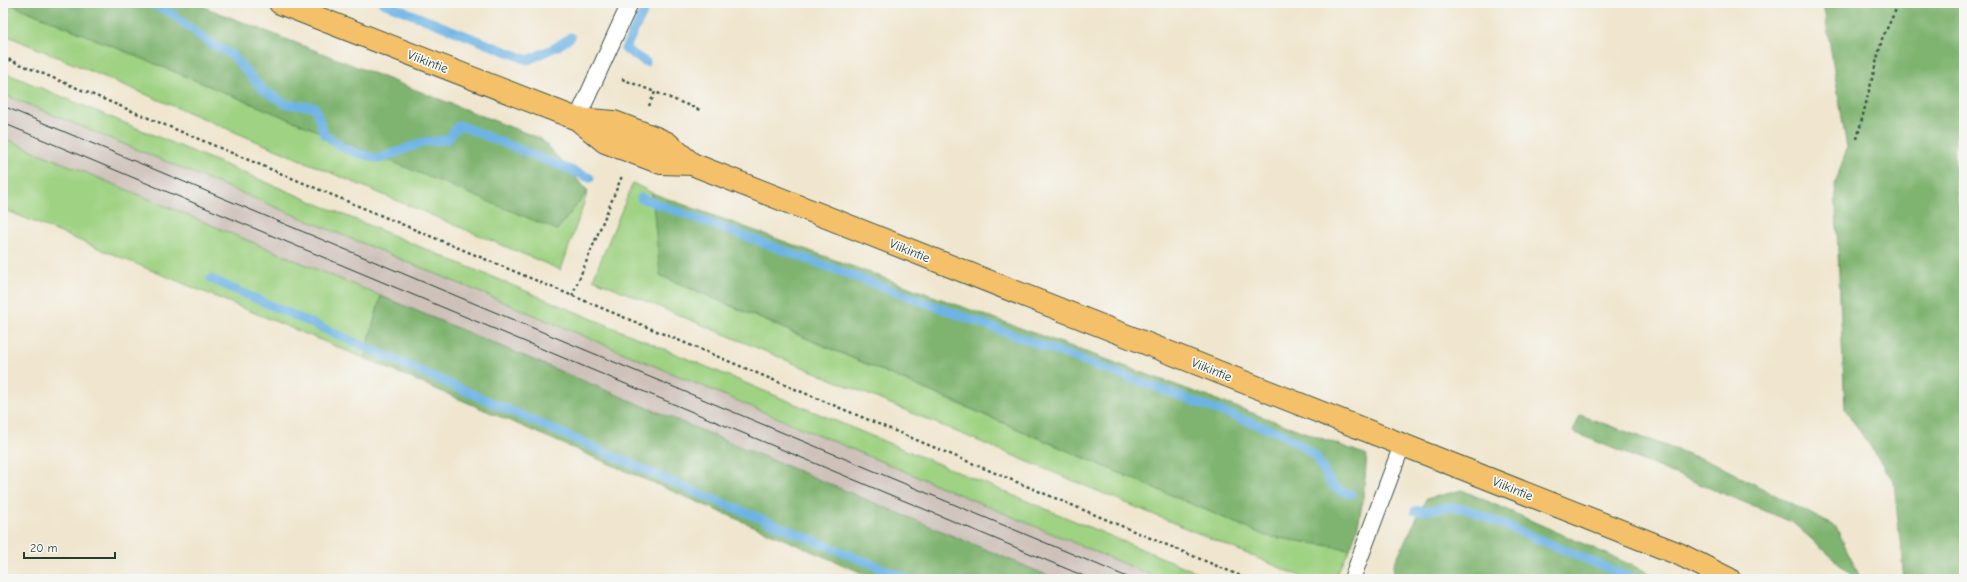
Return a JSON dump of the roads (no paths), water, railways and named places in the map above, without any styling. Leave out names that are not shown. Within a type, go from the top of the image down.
[{"type":"main road","name":"Viikintie","points":[[280,3],[576,119],[614,122],[640,132],[667,143],[692,164],[1679,554],[1729,579]]},
{"type":"main road","name":"Viikintie","points":[[576,119],[605,142],[661,163],[692,164]]},
{"type":"lane","points":[[576,119],[630,3]]},
{"type":"lane","points":[[1352,579],[1402,445]]},
{"type":"waterway","points":[[147,3],[168,11],[210,43],[232,55],[263,90],[286,104],[315,107],[324,134],[347,150],[379,159],[423,142],[447,140],[459,125],[590,178]]},
{"type":"waterway","points":[[383,3],[528,60],[558,46],[571,37]]},
{"type":"waterway","points":[[646,62],[625,49],[648,3]]},
{"type":"waterway","points":[[641,198],[1285,435],[1316,457],[1328,480],[1336,488],[1351,494]]},
{"type":"waterway","points":[[211,279],[691,490],[908,579]]},
{"type":"waterway","points":[[1415,511],[1447,507],[1466,509],[1634,579]]},
{"type":"tram line","points":[[3,106],[1132,579]]},
{"type":"tram line","points":[[3,123],[1091,579]]}]
